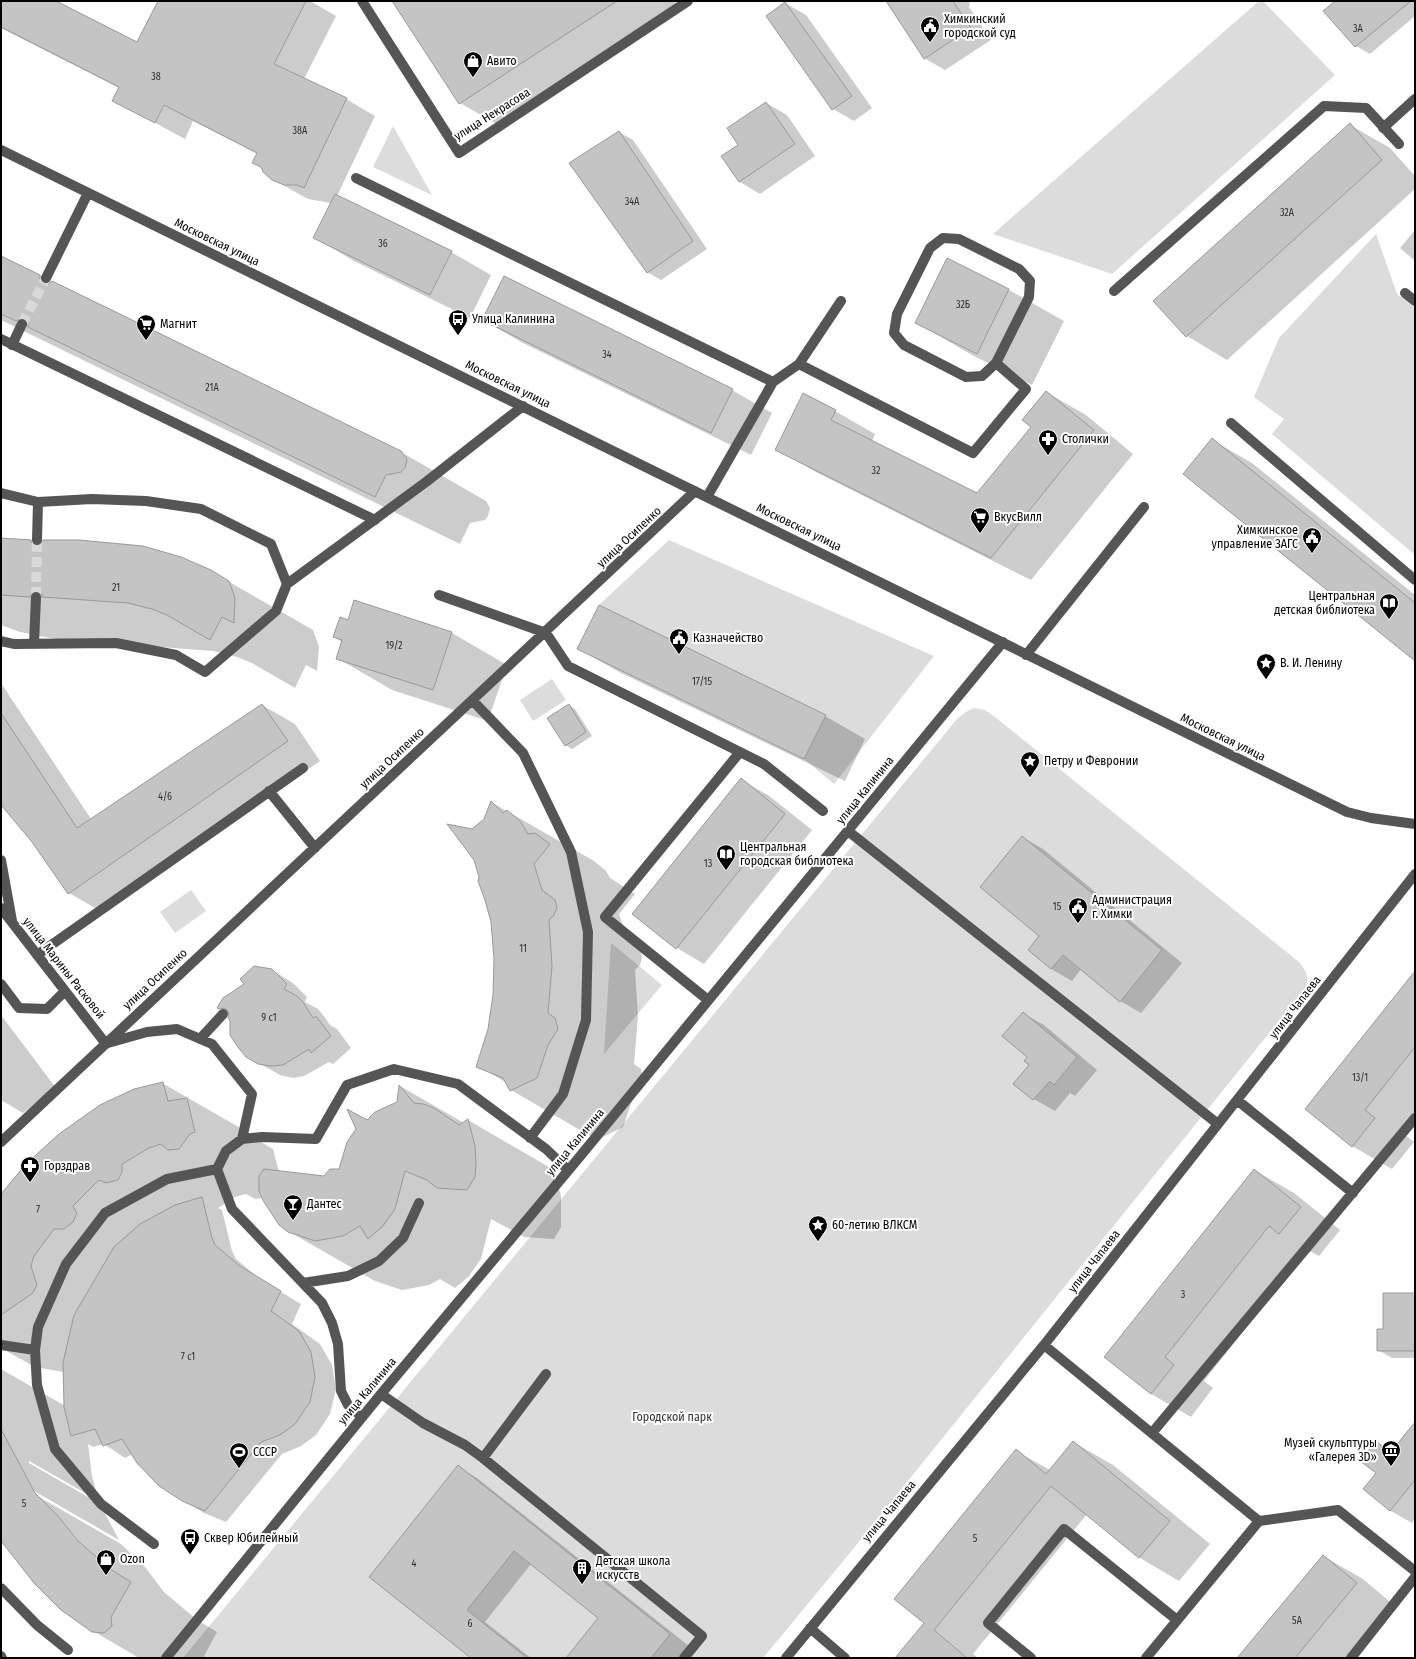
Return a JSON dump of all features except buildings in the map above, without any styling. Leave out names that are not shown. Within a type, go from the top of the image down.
[{"type":"street","name":"улица Некрасова","points":[[362,1],[460,153],[688,1]]},
{"type":"street","points":[[1383,128],[1415,99]]},
{"type":"street","points":[[1114,291],[1324,106],[1366,108],[1399,144]]},
{"type":"street","name":"Московская улица","points":[[1,150],[1347,812],[1371,818],[1415,824]]},
{"type":"street","points":[[356,178],[773,382]]},
{"type":"street","points":[[46,278],[88,193]]},
{"type":"street","points":[[943,238],[959,239],[966,242],[1019,269],[1030,281],[1029,297],[996,363],[982,376],[966,377],[904,345],[894,333],[897,314],[930,248],[943,238]]},
{"type":"street","points":[[1405,293],[1415,301]]},
{"type":"street","points":[[707,497],[773,382],[799,364],[841,301]]},
{"type":"street","points":[[12,345],[22,324]]},
{"type":"street","points":[[1,339],[375,520]]},
{"type":"street","points":[[799,364],[974,453],[1026,389],[996,363]]},
{"type":"street","points":[[1,641],[14,644],[116,643],[176,655],[205,672],[276,611],[287,584],[468,450],[523,406]]},
{"type":"street","points":[[1231,423],[1415,580]]},
{"type":"street","name":"улица Осипенко","points":[[1,1142],[546,633],[695,491]]},
{"type":"street","points":[[1,493],[38,502],[92,499],[146,501],[201,509],[271,544],[287,584]]},
{"type":"street","points":[[37,540],[38,502]]},
{"type":"street","points":[[1026,654],[1144,507]]},
{"type":"street","points":[[439,595],[546,633],[568,666],[764,764],[823,811]]},
{"type":"street","points":[[34,644],[36,597]]},
{"type":"street","name":"улица Калинина","points":[[166,1658],[362,1417],[568,1170],[1003,642]]},
{"type":"street","points":[[473,701],[523,753],[571,852],[588,932],[586,1020],[563,1094],[530,1138]]},
{"type":"street","points":[[708,1000],[605,917],[740,752]]},
{"type":"street","points":[[37,955],[303,768]]},
{"type":"street","points":[[269,791],[316,848]]},
{"type":"street","points":[[848,831],[1218,1124]]},
{"type":"street","points":[[1,860],[13,923]]},
{"type":"street","name":"улица Чапаева","points":[[786,1658],[1044,1345],[1415,874]]},
{"type":"street","name":"улица Марины Расковой","points":[[1,908],[106,1044]]},
{"type":"street","points":[[1,984],[19,1008],[47,1009],[65,991]]},
{"type":"street","points":[[200,1039],[223,1014]]},
{"type":"street","points":[[106,1044],[148,1032],[178,1029],[212,1044],[252,1094],[242,1139]]},
{"type":"street","points":[[362,1417],[348,1405],[341,1391],[338,1344],[332,1323],[322,1303],[232,1209],[217,1169],[226,1151],[242,1139],[262,1137],[316,1139],[347,1085],[394,1069],[458,1084],[546,1149],[568,1170]]},
{"type":"street","points":[[1238,1100],[1353,1193]]},
{"type":"street","points":[[1152,1434],[1415,1118]]},
{"type":"street","points":[[154,1544],[101,1504],[55,1449],[37,1385],[35,1350],[38,1328],[66,1264],[105,1213],[167,1180],[217,1169]]},
{"type":"street","points":[[303,1283],[348,1276],[379,1261],[403,1238],[419,1203]]},
{"type":"street","points":[[1,1345],[35,1350]]},
{"type":"street","points":[[1044,1345],[1259,1521]]},
{"type":"street","points":[[483,1458],[546,1374]]},
{"type":"street","points":[[381,1394],[423,1423],[465,1445],[483,1458],[702,1636],[684,1658]]},
{"type":"street","points":[[1146,1658],[1259,1521],[1338,1510],[1415,1571]]},
{"type":"street","points":[[1031,1658],[988,1623],[1064,1529],[1177,1620]]},
{"type":"street","points":[[1351,1658],[1415,1577]]},
{"type":"street","points":[[2,1591],[36,1625],[68,1650]]},
{"type":"street","points":[[810,1628],[845,1658]]},
{"type":"green space","points":[[1259,1],[1263,1],[1335,75],[1112,274],[993,234]]},
{"type":"green space","points":[[393,126],[432,195],[373,167]]},
{"type":"green space","points":[[1376,234],[1397,294],[1415,308],[1415,555],[1272,434],[1284,419],[1254,397],[1279,338]]},
{"type":"green space","points":[[669,540],[934,656],[834,784],[804,759],[825,715],[599,605]]},
{"type":"green space","points":[[552,679],[566,700],[533,721],[520,700]]},
{"type":"green space","name":"Городской парк","points":[[974,708],[985,710],[995,717],[1299,962],[1306,973],[1307,986],[849,1554],[763,1658],[183,1658],[957,719]]},
{"type":"green space","points":[[191,890],[206,911],[175,933],[160,912]]},
{"type":"green space","points":[[611,943],[662,985],[604,1054]]},
{"type":"tunnel","points":[[22,324],[46,278]]},
{"type":"tunnel","points":[[36,597],[37,540]]},
{"type":"place","name":"Химкинский городской суд","points":[[930,43]]},
{"type":"place","name":"Авито","points":[[473,78]]},
{"type":"place","name":"Улица Калинина","points":[[458,336]]},
{"type":"place","name":"Магнит","points":[[146,341]]},
{"type":"place","name":"Столички","points":[[1048,456]]},
{"type":"place","name":"ВкусВилл","points":[[980,534]]},
{"type":"place","name":"Химкинское управление ЗАГС","points":[[1312,554]]},
{"type":"place","name":"Центральная детская библиотека","points":[[1389,620]]},
{"type":"place","name":"Казначейство","points":[[679,655]]},
{"type":"place","name":"В. И. Ленину","points":[[1266,680]]},
{"type":"place","name":"Петру и Февронии","points":[[1030,778]]},
{"type":"place","name":"Центральная городская библиотека","points":[[726,871]]},
{"type":"place","name":"Администрация г. Химки","points":[[1078,924]]},
{"type":"place","name":"Горздрав","points":[[30,1183]]},
{"type":"place","name":"Дантес","points":[[293,1221]]},
{"type":"place","name":"60-летию ВЛКСМ","points":[[818,1242]]},
{"type":"place","name":"Музей скульптуры «Галерея 3D»","points":[[1391,1467]]},
{"type":"place","name":"СССР","points":[[239,1469]]},
{"type":"place","name":"Сквер Юбилейный","points":[[190,1555]]},
{"type":"place","name":"Ozon","points":[[106,1576]]},
{"type":"place","name":"Детская школа искусств","points":[[582,1585]]}]
